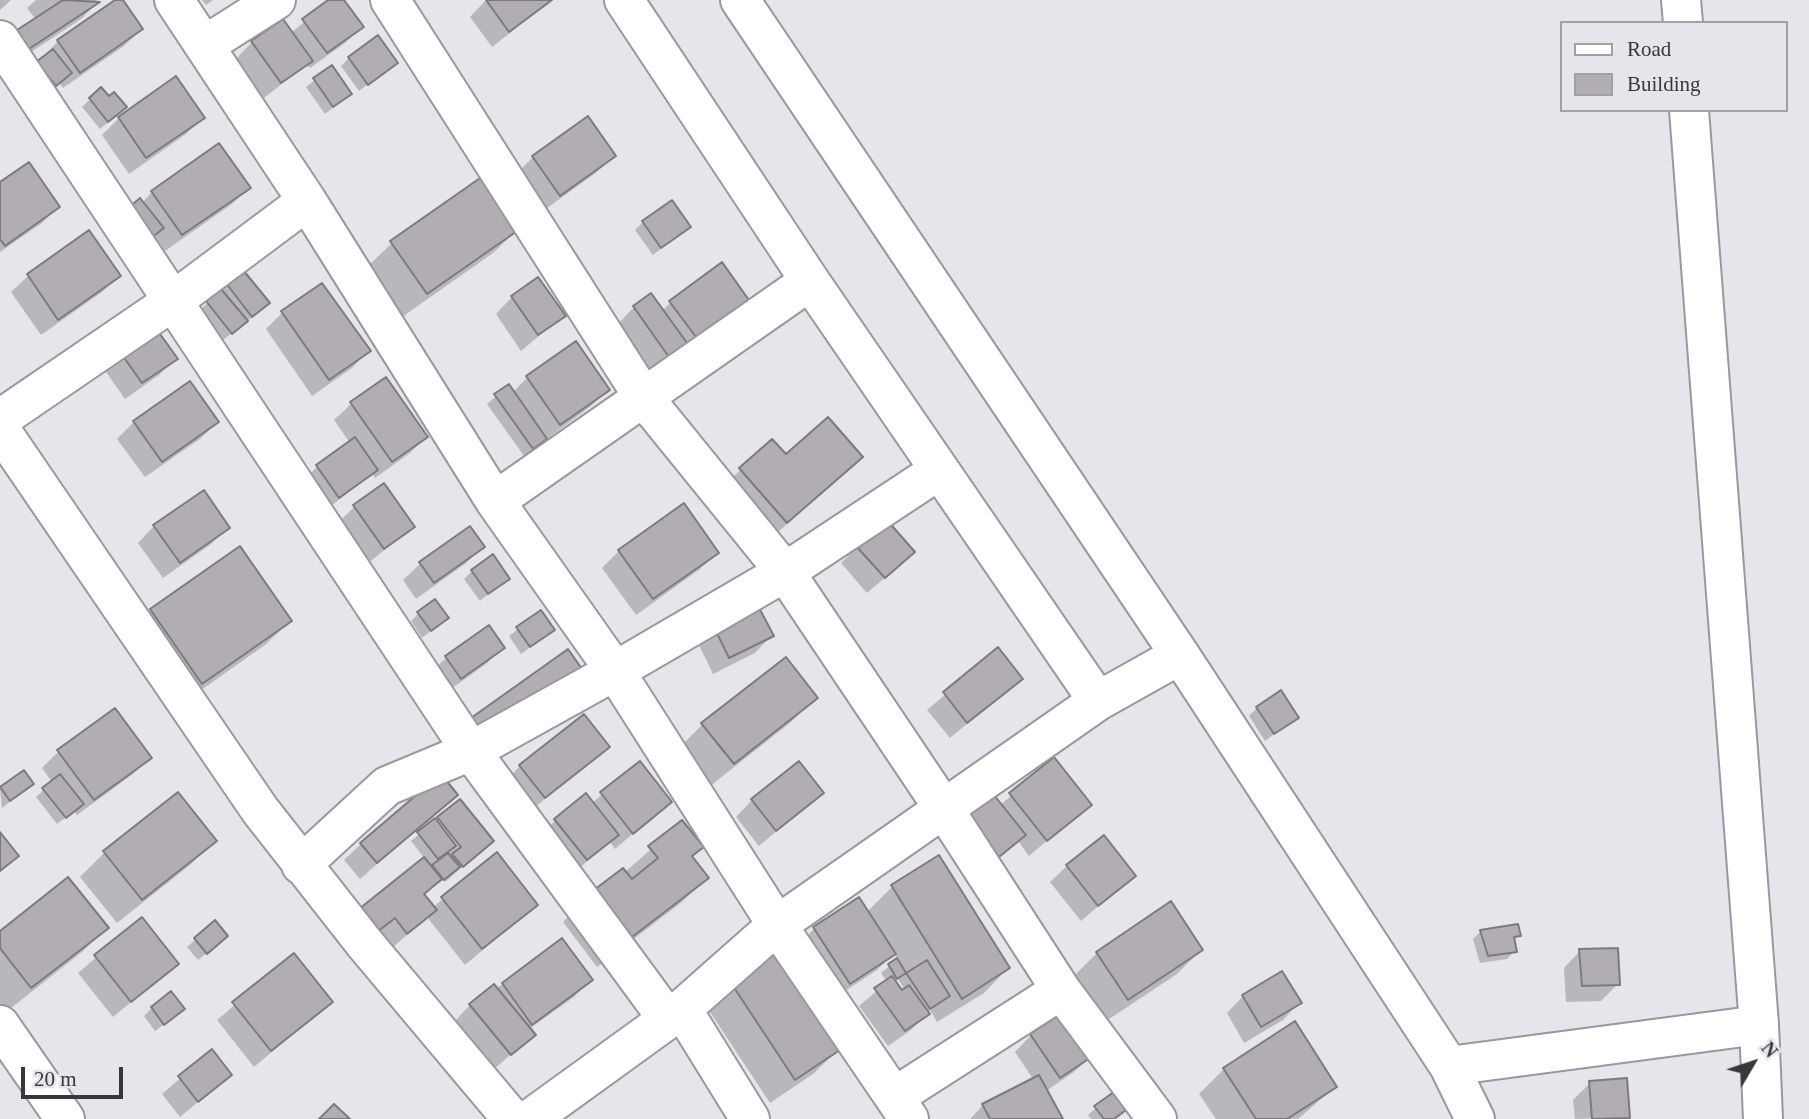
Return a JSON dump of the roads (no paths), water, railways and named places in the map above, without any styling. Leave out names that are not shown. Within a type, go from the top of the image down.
[{"type":"street","points":[[174,0],[307,201],[495,501],[615,671],[776,925],[901,1108],[1061,990]]},
{"type":"street","points":[[205,45],[276,0]]},
{"type":"street","points":[[390,0],[644,398],[785,572],[944,808],[1061,990],[1157,1119]]},
{"type":"street","points":[[624,0],[938,471],[1098,701]]},
{"type":"street","points":[[740,0],[1180,655],[1450,1066],[1475,1119]]},
{"type":"street","points":[[1681,0],[1683,21]]},
{"type":"street","points":[[0,40],[471,751],[674,1013],[750,1119]]},
{"type":"street","points":[[1689,112],[1759,1025],[1763,1119]]},
{"type":"street","points":[[0,419],[173,302],[307,201]]},
{"type":"street","points":[[495,501],[810,281]]},
{"type":"street","points":[[0,429],[260,810],[301,865],[512,1119]]},
{"type":"street","points":[[301,865],[387,786],[471,751],[615,671],[785,572],[938,471]]},
{"type":"street","points":[[530,1119],[674,1013],[776,925],[1098,701],[1180,655]]},
{"type":"street","points":[[0,1025],[65,1119]]},
{"type":"street","points":[[1450,1066],[1759,1025]]}]
